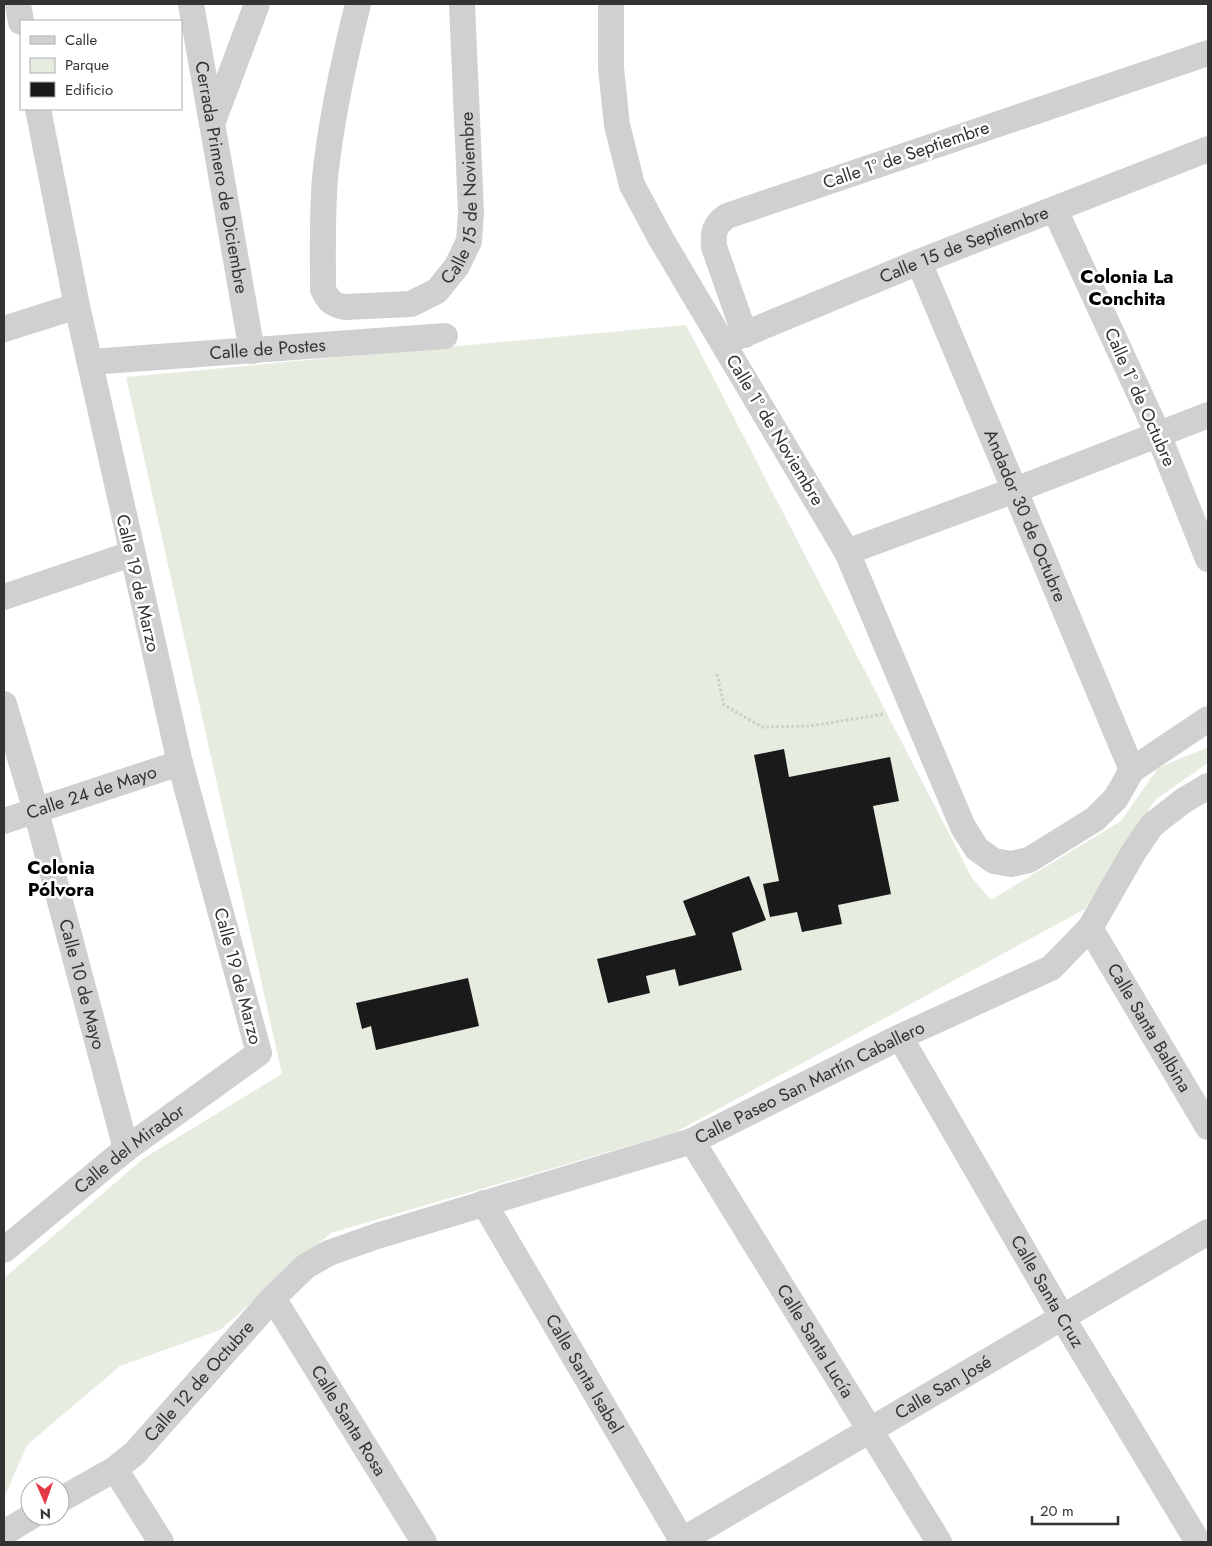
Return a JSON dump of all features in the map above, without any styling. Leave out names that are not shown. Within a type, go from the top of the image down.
[{"type":"street","points":[[18,4],[21,20]]},
{"type":"street","name":"Cerrada Primero de Diciembre","points":[[191,4],[252,351]]},
{"type":"street","points":[[212,124],[257,4]]},
{"type":"street","name":"Calle 15 de Noviembre","points":[[358,4],[347,49],[325,177],[323,289],[327,299],[334,305],[345,308],[411,304],[437,291],[457,266],[469,241],[471,212],[462,4]]},
{"type":"street","name":"Calle 1º de Noviembre","points":[[611,4],[611,68],[618,125],[632,185],[661,239],[734,339],[848,552],[963,827],[977,849],[994,861],[1011,864],[1029,860],[1095,819],[1116,798],[1132,770]]},
{"type":"street","name":"Calle 1º de Septiembre","points":[[734,339],[714,247],[713,233],[718,222],[727,216],[1208,53]]},
{"type":"street","name":"Calle 19 de Marzo","points":[[38,110],[77,306],[131,554],[180,763],[259,1053]]},
{"type":"street","name":"Calle 15 de Septiembre","points":[[734,339],[919,262],[1208,149]]},
{"type":"street","name":"Calle 1º de Octubre","points":[[1055,210],[1158,434],[1208,559]]},
{"type":"street","name":"Andador 30 de Octubre","points":[[919,262],[1132,770]]},
{"type":"street","points":[[4,329],[77,306]]},
{"type":"street","name":"Calle de Postes","points":[[90,362],[444,336]]},
{"type":"street","points":[[848,552],[1208,415]]},
{"type":"street","points":[[4,597],[131,554]]},
{"type":"street","name":"Calle 10 de Mayo","points":[[4,704],[36,810],[126,1149]]},
{"type":"street","points":[[1132,770],[1208,719]]},
{"type":"street","name":"Calle 24 de Mayo","points":[[4,821],[180,763]]},
{"type":"street","name":"Calle Paseo San Martín Caballero","points":[[329,1253],[692,1141],[900,1037],[1051,968],[1090,928],[1132,852],[1152,825],[1183,801],[1208,786]]},
{"type":"street","name":"Calle Santa Balbina","points":[[1090,928],[1208,1127]]},
{"type":"street","name":"Calle Santa Cruz","points":[[900,1037],[1062,1317],[1198,1542]]},
{"type":"street","name":"Calle del Mirador","points":[[5,1243],[126,1149],[259,1053]]},
{"type":"street","name":"Calle Santa Lucía","points":[[692,1141],[939,1542]]},
{"type":"street","name":"Calle Santa Isabel","points":[[484,1204],[682,1542]]},
{"type":"street","name":"Calle San José","points":[[682,1542],[1208,1232]]},
{"type":"street","name":"Calle 12 de Octubre","points":[[70,1494],[115,1469],[135,1453],[273,1298],[306,1266],[329,1253]]},
{"type":"street","name":"Calle Santa Rosa","points":[[273,1298],[424,1542]]},
{"type":"street","points":[[115,1469],[161,1542]]},
{"type":"street","points":[[4,1532],[20,1523]]},
{"type":"path","points":[[717,674],[724,705],[762,727],[810,726],[852,721],[886,714],[910,700]]},
{"type":"green space","points":[[686,325],[972,878],[991,900],[1121,821],[1158,768],[1208,747],[1208,763],[1155,800],[1085,909],[676,1132],[331,1233],[220,1330],[120,1366],[27,1445],[4,1498],[4,1278],[144,1158],[282,1074],[126,377]]},
{"type":"building","points":[[784,749],[789,777],[890,757],[899,801],[873,806],[891,894],[838,905],[842,924],[802,932],[797,912],[770,917],[763,884],[779,881],[754,755]]},
{"type":"building","points":[[749,876],[766,920],[732,933],[742,970],[679,986],[675,969],[646,976],[650,993],[608,1003],[597,959],[696,935],[683,901]]},
{"type":"building","points":[[468,978],[479,1026],[376,1050],[371,1026],[362,1029],[356,1003]]},
{"type":"district","name":"Colonia La Conchita","points":[[1127,287]]},
{"type":"district","name":"Colonia Pólvora","points":[[61,878]]}]
